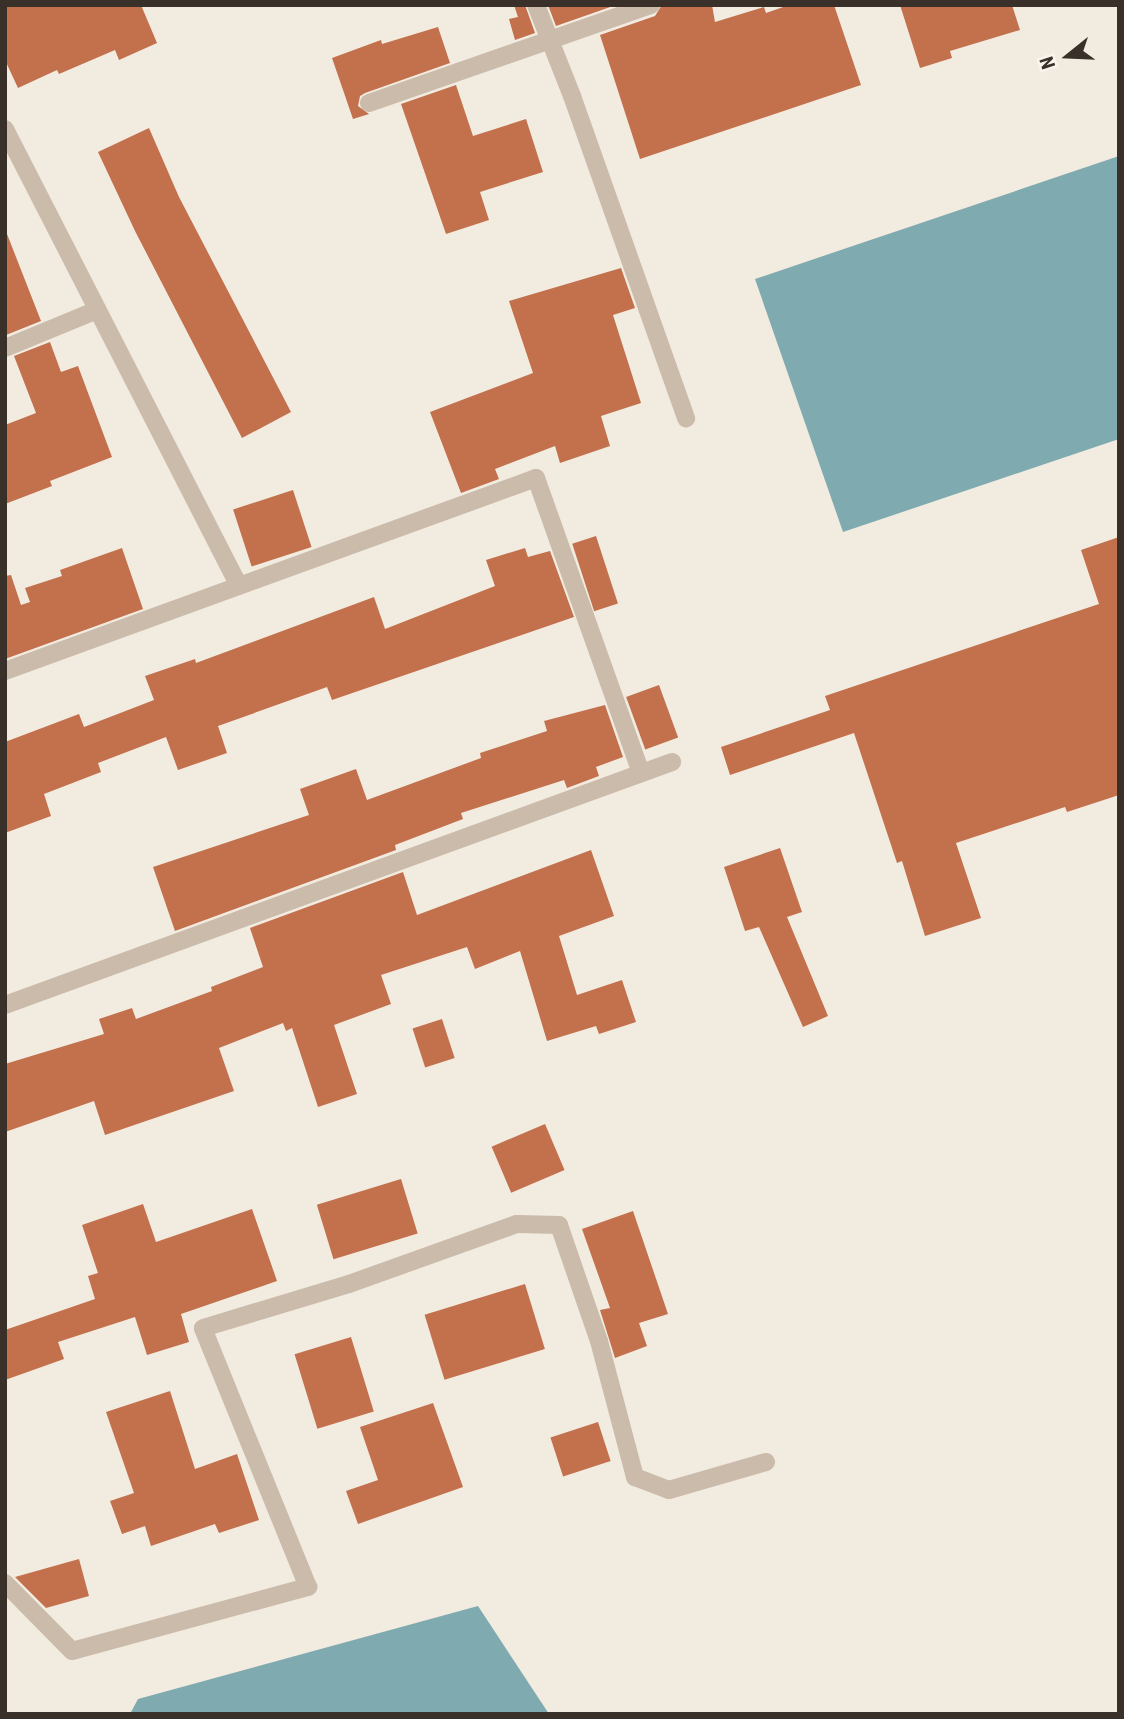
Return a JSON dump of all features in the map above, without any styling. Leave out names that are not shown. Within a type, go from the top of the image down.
[{"type":"street","points":[[536,5],[685,418]]},
{"type":"street","points":[[369,103],[551,42],[651,5]]},
{"type":"street","points":[[5,129],[239,586]]},
{"type":"street","points":[[5,348],[97,310]]},
{"type":"street","points":[[5,671],[536,478],[641,773]]},
{"type":"street","points":[[5,1005],[672,762]]},
{"type":"street","points":[[5,1583],[72,1651],[308,1587],[202,1328],[349,1283],[517,1224],[559,1225],[599,1341],[635,1477],[669,1490],[766,1462]]},
{"type":"water","points":[[1119,156],[1119,439],[843,532],[755,279]]},
{"type":"water","points":[[478,1606],[549,1714],[130,1714],[138,1699]]},
{"type":"building","points":[[5,5],[141,5],[157,43],[119,60],[115,50],[59,74],[57,70],[18,88],[5,60]]},
{"type":"building","points":[[514,5],[525,5],[535,33],[515,40],[509,19],[518,17]]},
{"type":"building","points":[[548,5],[616,5],[556,26]]},
{"type":"building","points":[[662,5],[712,5],[715,22],[764,7],[766,13],[789,5],[834,5],[861,85],[640,159],[600,35],[655,16]]},
{"type":"building","points":[[900,5],[1012,5],[1020,30],[950,51],[952,58],[920,68]]},
{"type":"building","points":[[438,27],[450,63],[365,93],[360,96],[358,106],[369,114],[353,119],[332,58],[381,40],[382,44]]},
{"type":"building","points":[[456,85],[473,136],[526,119],[543,172],[480,192],[489,220],[446,234],[401,104]]},
{"type":"building","points":[[149,128],[179,197],[291,412],[242,438],[135,231],[98,152]]},
{"type":"building","points":[[7,234],[41,321],[6,335],[5,235]]},
{"type":"building","points":[[621,268],[635,308],[613,315],[641,403],[601,416],[610,446],[560,463],[555,446],[495,469],[499,479],[461,493],[430,412],[533,373],[509,301]]},
{"type":"building","points":[[50,342],[61,372],[78,366],[112,457],[50,481],[52,486],[5,504],[5,425],[36,413],[14,356]]},
{"type":"building","points":[[293,490],[312,547],[252,567],[233,509]]},
{"type":"building","points":[[596,536],[618,604],[594,611],[572,544]]},
{"type":"building","points":[[1119,537],[1119,795],[1067,812],[1065,807],[956,843],[981,918],[925,936],[902,861],[897,863],[854,733],[730,775],[721,747],[830,710],[825,696],[1099,604],[1081,550]]},
{"type":"building","points":[[122,548],[143,609],[5,659],[5,576],[11,575],[21,605],[30,602],[25,588],[62,576],[60,570]]},
{"type":"building","points":[[525,548],[528,557],[550,551],[574,617],[332,700],[327,687],[218,726],[227,753],[178,770],[166,737],[98,763],[101,772],[44,794],[51,816],[5,833],[5,742],[79,714],[84,727],[154,700],[145,676],[195,659],[196,663],[374,597],[385,629],[495,586],[486,560]]},
{"type":"building","points":[[659,685],[678,738],[645,750],[626,697]]},
{"type":"building","points":[[605,705],[623,757],[596,767],[599,776],[567,788],[564,780],[461,813],[463,819],[395,845],[396,850],[175,931],[153,867],[309,815],[300,789],[356,769],[367,800],[481,758],[480,753],[547,731],[544,721]]},
{"type":"building","points":[[780,848],[802,912],[787,917],[828,1016],[803,1027],[759,927],[745,931],[724,867]]},
{"type":"building","points":[[591,850],[614,916],[559,936],[577,995],[622,980],[636,1022],[599,1034],[596,1026],[547,1041],[520,951],[475,969],[467,947],[381,975],[391,1004],[334,1025],[357,1094],[318,1107],[292,1028],[286,1031],[283,1023],[219,1048],[234,1091],[105,1135],[94,1101],[5,1132],[5,1064],[104,1034],[99,1019],[132,1008],[136,1019],[212,991],[211,987],[263,967],[250,928],[403,872],[417,915]]},
{"type":"building","points":[[442,1019],[455,1058],[425,1068],[413,1029]]},
{"type":"building","points":[[545,1124],[565,1170],[511,1193],[492,1147]]},
{"type":"building","points":[[401,1179],[418,1234],[334,1259],[317,1205]]},
{"type":"building","points":[[143,1204],[156,1242],[252,1209],[277,1281],[181,1314],[189,1342],[147,1355],[135,1317],[58,1342],[64,1359],[5,1380],[5,1330],[95,1299],[88,1276],[98,1273],[82,1225]]},
{"type":"building","points":[[633,1211],[668,1314],[639,1323],[647,1346],[615,1358],[600,1310],[610,1308],[582,1229]]},
{"type":"building","points":[[525,1284],[545,1349],[444,1380],[425,1315]]},
{"type":"building","points":[[351,1337],[374,1412],[317,1429],[295,1354]]},
{"type":"building","points":[[170,1391],[195,1469],[237,1454],[259,1520],[219,1533],[215,1524],[151,1546],[145,1526],[122,1534],[110,1501],[134,1493],[106,1412]]},
{"type":"building","points":[[433,1403],[463,1487],[358,1524],[346,1491],[378,1480],[360,1427]]},
{"type":"building","points":[[598,1422],[611,1461],[563,1476],[550,1437]]},
{"type":"building","points":[[79,1559],[89,1596],[46,1608],[15,1577]]}]
